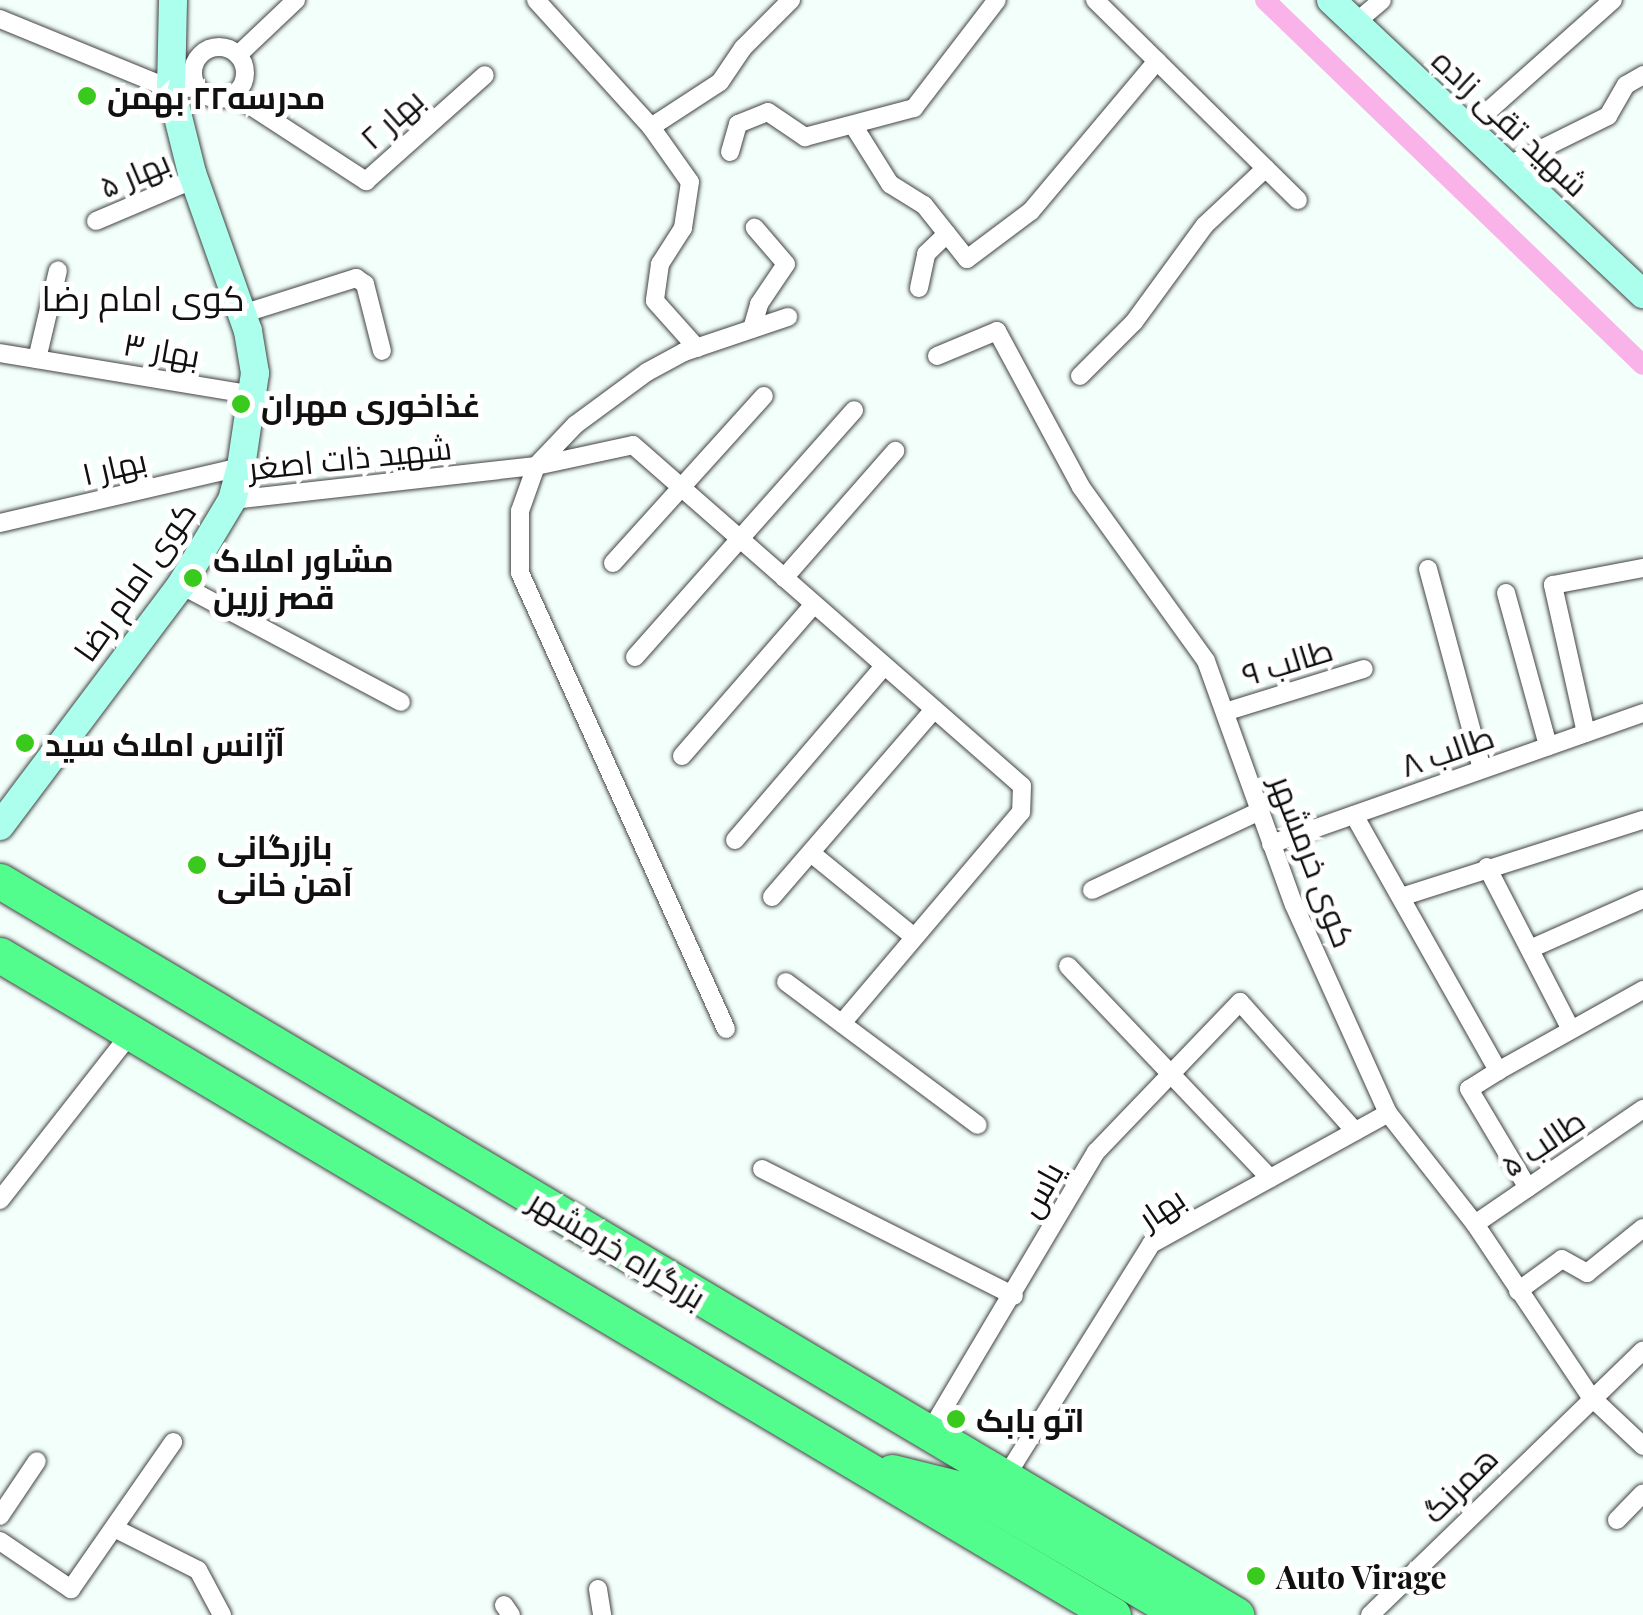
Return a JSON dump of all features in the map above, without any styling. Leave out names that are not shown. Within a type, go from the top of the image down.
[{"type":"highway","name":"بزرگراه خرمشهر","points":[[0,881],[1005,1478],[1113,1615]]},
{"type":"highway","name":"بزرگراه خرمشهر","points":[[0,955],[858,1464],[1236,1615]]},
{"type":"highway","points":[[1063,1547],[1171,1608],[1213,1615]]},
{"type":"main road","name":"کوی امام رضا","points":[[0,826],[181,585],[232,500],[241,467],[254,395],[242,314],[195,180],[173,0]]},
{"type":"main road","name":"شهید تقی زاده","points":[[1331,0],[1507,166],[1631,269],[1643,294]]},
{"type":"street","points":[[238,54],[296,0]]},
{"type":"street","points":[[652,127],[720,82],[743,48],[791,0]]},
{"type":"street","points":[[730,152],[738,124],[768,112],[805,137],[914,108],[997,0]]},
{"type":"street","points":[[1095,0],[1298,200]]},
{"type":"street","points":[[1355,23],[1382,0]]},
{"type":"street","points":[[1468,129],[1613,0]]},
{"type":"street","points":[[546,3],[652,127],[690,182],[683,228],[660,264],[655,301],[697,348]]},
{"type":"street","points":[[0,19],[205,96],[234,94],[245,68],[238,54],[226,47],[198,56],[183,86]]},
{"type":"street","points":[[853,125],[890,184],[924,205],[967,259],[1031,210],[1156,61]]},
{"type":"street","name":"بهار ۲","points":[[234,94],[366,181],[485,75]]},
{"type":"street","points":[[1507,166],[1608,116],[1626,85],[1643,75]]},
{"type":"street","points":[[1080,376],[1134,322],[1204,226],[1266,168]]},
{"type":"street","name":"بهار ۵","points":[[96,222],[195,180]]},
{"type":"street","points":[[752,329],[760,304],[786,264],[756,228]]},
{"type":"street","points":[[919,288],[926,254],[947,234]]},
{"type":"street","points":[[38,359],[58,270]]},
{"type":"street","points":[[242,314],[356,278],[366,284],[382,351]]},
{"type":"street","points":[[726,1029],[520,573],[520,511],[536,466],[598,408],[697,348],[788,317]]},
{"type":"street","name":"کوی خرمشهر","points":[[937,356],[997,331],[1081,487],[1206,661],[1228,711],[1271,844],[1388,1113],[1476,1224],[1590,1396],[1643,1446]]},
{"type":"street","name":"بهار ۳","points":[[0,352],[254,395]]},
{"type":"street","points":[[613,564],[764,396]]},
{"type":"street","points":[[635,657],[854,410]]},
{"type":"street","name":"شهید ذات اصغر","points":[[232,500],[536,466],[633,445],[682,488]]},
{"type":"street","points":[[784,578],[895,451]]},
{"type":"street","name":"بهار ۱","points":[[0,523],[241,467]]},
{"type":"street","points":[[682,488],[1022,786],[1022,812],[842,1024]]},
{"type":"street","points":[[1586,733],[1553,585],[1643,568]]},
{"type":"street","points":[[1428,569],[1482,770]]},
{"type":"street","points":[[181,585],[401,702]]},
{"type":"street","points":[[1506,593],[1548,746]]},
{"type":"street","points":[[682,756],[814,604]]},
{"type":"street","points":[[735,840],[884,666]]},
{"type":"street","name":"طالب ۹","points":[[1228,711],[1364,669]]},
{"type":"street","points":[[772,897],[934,708]]},
{"type":"street","name":"طالب ۸","points":[[1271,844],[1643,712]]},
{"type":"street","points":[[1092,890],[1260,811]]},
{"type":"street","points":[[1354,815],[1498,1071]]},
{"type":"street","points":[[1401,897],[1643,820]]},
{"type":"street","points":[[811,853],[914,937]]},
{"type":"street","points":[[1488,867],[1571,1030]]},
{"type":"street","points":[[1530,949],[1643,899]]},
{"type":"street","points":[[1068,966],[1270,1178]]},
{"type":"street","points":[[786,982],[978,1125]]},
{"type":"street","points":[[1528,1188],[1469,1089],[1643,990]]},
{"type":"street","name":"یاس","points":[[929,1432],[1014,1296],[1096,1152],[1240,1002],[1355,1132]]},
{"type":"street","points":[[0,1200],[131,1033]]},
{"type":"street","name":"طالب ۵","points":[[1476,1224],[1643,1109]]},
{"type":"street","name":"بهار","points":[[1005,1478],[1151,1244],[1388,1113]]},
{"type":"street","points":[[762,1168],[1014,1296]]},
{"type":"street","points":[[1518,1291],[1562,1259],[1587,1273],[1643,1228]]},
{"type":"street","name":"همرنگ","points":[[1370,1615],[1590,1396],[1643,1350]]},
{"type":"street","points":[[0,1540],[71,1589],[173,1442]]},
{"type":"street","points":[[0,1516],[37,1462]]},
{"type":"street","points":[[1618,1520],[1643,1493]]},
{"type":"street","points":[[114,1528],[198,1570],[222,1615]]},
{"type":"street","points":[[598,1589],[602,1615]]},
{"type":"waterway","points":[[1265,0],[1643,365]]},
{"type":"place","name":"مدرسه۲۲ بهمن","points":[[87,96]]},
{"type":"place","name":"غذاخوری مهران","points":[[241,404]]},
{"type":"place","name":"مشاور املاک قصر زرین","points":[[193,578]]},
{"type":"place","name":"آژانس املاک سید","points":[[25,743]]},
{"type":"place","name":"بازرگانی آهن خانی","points":[[197,865]]},
{"type":"place","name":"اتو بابک","points":[[956,1419]]},
{"type":"place","name":"Auto Virage","points":[[1256,1576]]},
{"type":"district","name":"کوی امام رضا","points":[[143,297]]}]
